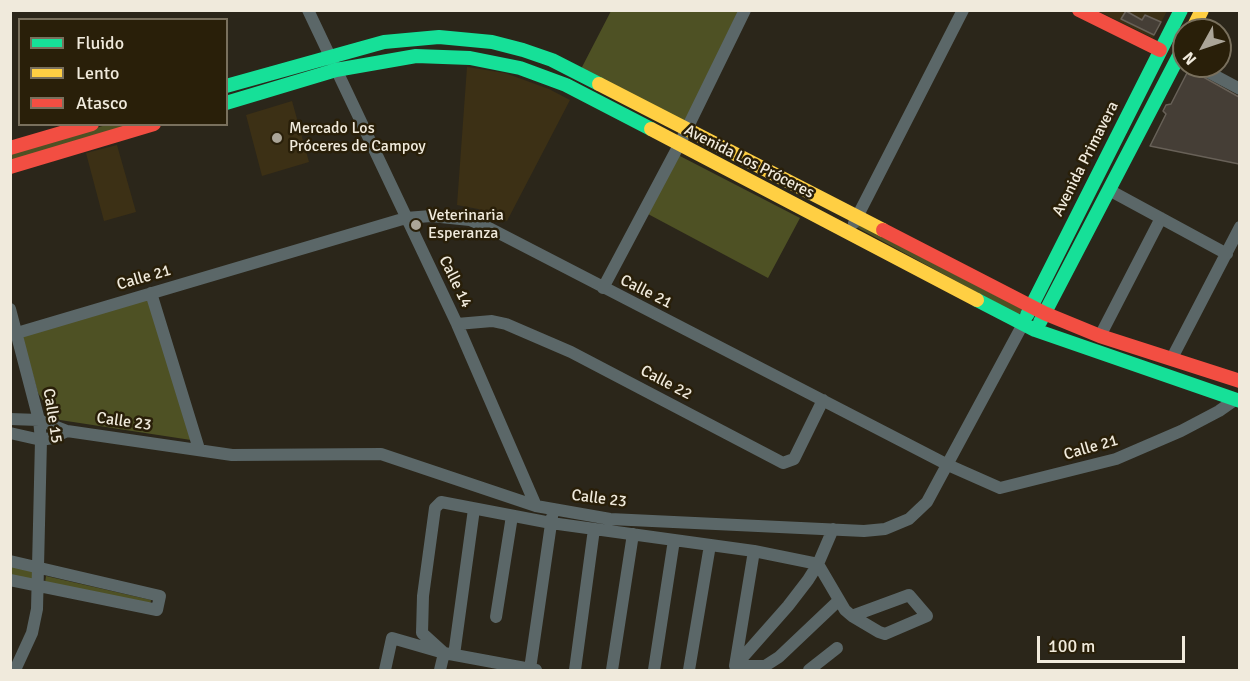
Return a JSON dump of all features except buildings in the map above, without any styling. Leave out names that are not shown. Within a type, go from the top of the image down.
[{"type":"main road","points":[[1079,10],[1160,50]]},
{"type":"main road","name":"Avenida Primavera","points":[[1029,327],[1031,306],[1181,10]]},
{"type":"main road","name":"Avenida Los Próceres","points":[[228,85],[330,56],[402,39],[439,37],[492,42],[552,60],[1044,314],[1100,336],[1239,381]]},
{"type":"main road","name":"Avenida Los Próceres","points":[[228,102],[336,70],[416,56],[471,58],[520,68],[566,85],[1029,327],[1238,400]]},
{"type":"main road","name":"Avenida Primavera","points":[[1029,327],[1044,314],[1172,73]]},
{"type":"main road","points":[[10,148],[85,126]]},
{"type":"main road","points":[[10,167],[146,126]]},
{"type":"street","name":"Calle 14","points":[[308,10],[457,324],[536,506]]},
{"type":"street","points":[[603,288],[679,145],[745,10]]},
{"type":"street","points":[[849,232],[963,10]]},
{"type":"street","points":[[1160,50],[1172,52]]},
{"type":"street","points":[[1219,78],[1239,89]]},
{"type":"street","points":[[1109,190],[1227,254]]},
{"type":"street","name":"Calle 21","points":[[17,333],[406,218],[431,216],[470,220],[990,485],[1009,487],[1116,459],[1181,431],[1238,400]]},
{"type":"street","points":[[1100,336],[1161,218]]},
{"type":"street","points":[[1172,358],[1239,227]]},
{"type":"street","points":[[151,293],[199,449]]},
{"type":"street","name":"Calle 15","points":[[10,309],[39,420],[41,440],[39,585],[32,633],[15,670]]},
{"type":"street","name":"Calle 22","points":[[457,324],[492,321],[506,324],[571,352],[783,463],[794,459],[823,400]]},
{"type":"street","name":"Calle 23","points":[[10,419],[39,420],[67,431],[232,455],[381,454],[536,506],[610,519],[833,529],[885,529],[909,519],[927,502],[1029,327]]},
{"type":"street","name":"Calle 23","points":[[41,440],[67,431]]},
{"type":"street","points":[[10,433],[41,440]]},
{"type":"street","points":[[448,654],[422,633],[427,553],[435,508],[441,502],[551,523],[754,551],[818,564]]},
{"type":"street","points":[[440,670],[448,654],[474,509]]},
{"type":"street","points":[[385,670],[392,638],[496,667],[533,670],[553,510]]},
{"type":"street","points":[[496,617],[512,516]]},
{"type":"street","points":[[575,670],[594,529]]},
{"type":"street","points":[[732,668],[788,606],[818,564],[833,529]]},
{"type":"street","points":[[612,670],[633,534]]},
{"type":"street","points":[[654,670],[674,540]]},
{"type":"street","points":[[689,670],[710,545]]},
{"type":"street","points":[[732,668],[754,551]]},
{"type":"street","points":[[10,561],[40,566],[160,596],[157,610],[10,580]]},
{"type":"street","points":[[818,564],[837,602],[852,616],[885,634],[927,616],[909,595],[852,616]]},
{"type":"street","points":[[732,668],[765,666],[779,657],[837,602]]},
{"type":"street","points":[[808,670],[837,648]]},
{"type":"shaded area","points":[[1098,11],[1167,11],[1153,38]]},
{"type":"shaded area","points":[[467,67],[505,73],[549,89],[570,100],[507,221],[478,209],[457,205]]},
{"type":"shaded area","name":"Mercado Los Próceres de Campoy","points":[[292,101],[309,162],[262,176],[246,115]]},
{"type":"shaded area","points":[[117,145],[136,212],[104,221],[86,153]]},
{"type":"green space","points":[[611,11],[740,11],[684,124],[581,69]]},
{"type":"green space","points":[[103,126],[139,126],[11,163],[11,153]]},
{"type":"green space","points":[[678,155],[800,218],[768,278],[648,214]]},
{"type":"green space","points":[[859,225],[1022,309],[1019,315],[858,228]]},
{"type":"green space","points":[[149,297],[191,440],[60,420],[51,413],[38,393],[22,337]]},
{"type":"green space","points":[[10,565],[35,569],[34,580],[11,576]]},
{"type":"green space","points":[[46,576],[151,600],[150,607],[45,583]]},
{"type":"traffic: fast","points":[[1027,315],[1181,10]]},
{"type":"traffic: fast","points":[[228,85],[384,42],[439,37],[492,42],[523,50],[552,60],[599,84]]},
{"type":"traffic: fast","points":[[228,102],[336,70],[416,56],[470,58],[520,68],[566,85],[651,129]]},
{"type":"traffic: fast","points":[[1040,322],[1172,69]]},
{"type":"traffic: fast","points":[[977,300],[1035,330],[1240,401]]},
{"type":"traffic: slow","points":[[1198,18],[1202,10]]},
{"type":"traffic: slow","points":[[599,84],[883,230]]},
{"type":"traffic: slow","points":[[651,129],[977,300]]},
{"type":"traffic: jam","points":[[1079,10],[1160,50]]},
{"type":"traffic: jam","points":[[10,148],[85,126]]},
{"type":"traffic: jam","points":[[10,167],[147,126]]},
{"type":"traffic: jam","points":[[883,230],[1044,313],[1100,336],[1240,381]]},
{"type":"place","name":"Mercado Los Próceres de Campoy","points":[[277,138]]},
{"type":"place","name":"Veterinaria Esperanza","points":[[416,225]]}]
